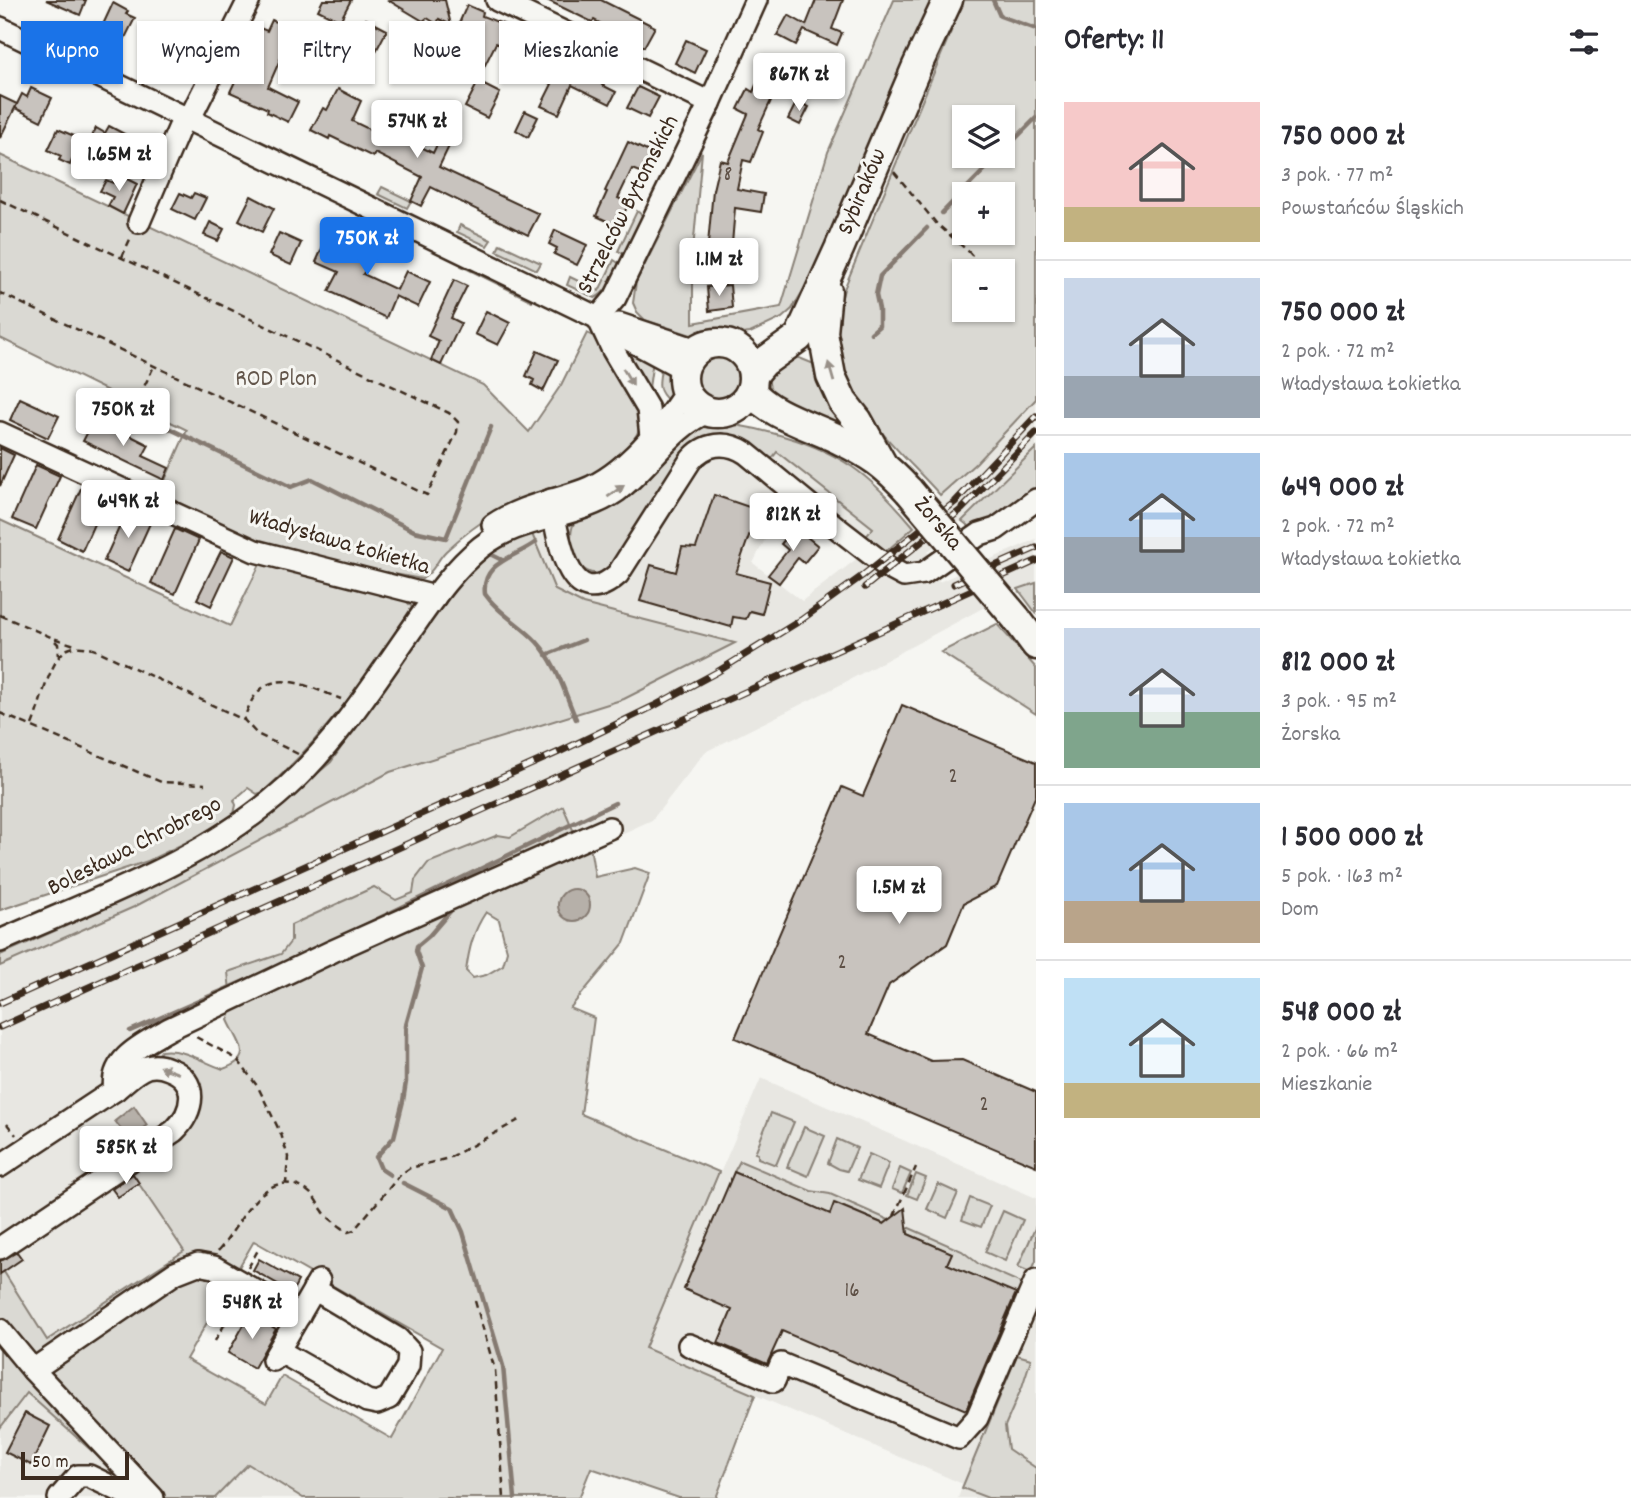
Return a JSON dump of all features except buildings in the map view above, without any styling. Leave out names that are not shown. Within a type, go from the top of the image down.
[{"type":"main road","name":"Sybiraków","points":[[752,383],[764,362],[799,337],[948,0]]},
{"type":"main road","points":[[828,273],[823,333],[829,368],[843,402],[858,421],[881,462]]},
{"type":"main road","name":"Sybiraków","points":[[734,347],[753,345],[781,331],[812,307]]},
{"type":"main road","points":[[718,343],[734,347],[747,358],[752,383],[741,405],[717,412],[697,406],[689,370],[718,343]]},
{"type":"main road","name":"Żorska","points":[[752,383],[765,406],[881,462],[909,491],[1036,645]]},
{"type":"main road","name":"Żorska","points":[[717,412],[815,430]]},
{"type":"street","points":[[139,222],[186,119],[249,0]]},
{"type":"street","points":[[496,0],[710,103]]},
{"type":"street","name":"Strzelców Bytomskich","points":[[598,318],[613,303],[710,103],[756,0]]},
{"type":"street","points":[[0,28],[598,318],[635,328],[689,370]]},
{"type":"street","points":[[598,318],[613,350],[648,409],[651,436]]},
{"type":"street","name":"Bolesława Chrobrego","points":[[552,508],[600,483],[651,436],[671,415],[689,370]]},
{"type":"street","name":"Bolesława Chrobrego","points":[[0,941],[178,861],[256,813],[294,780],[355,712],[437,593],[450,565],[475,538],[511,513],[586,507],[612,495],[691,422],[717,412]]},
{"type":"street","name":"Władysława Łokietka","points":[[0,433],[255,551],[437,593]]},
{"type":"street","points":[[552,508],[561,553],[571,572],[585,584],[593,586],[605,583],[618,574],[693,457],[710,446],[727,445],[746,453],[797,497],[897,574],[911,576],[924,573],[980,534],[996,529],[1036,500]]},
{"type":"street","points":[[114,1087],[116,1069],[125,1058],[169,1029],[333,951],[609,828]]},
{"type":"street","points":[[0,1166],[145,1067],[166,1067],[187,1080],[192,1096],[182,1124],[0,1248]]},
{"type":"street","points":[[0,1151],[13,1131],[94,1089],[114,1087]]},
{"type":"street","points":[[33,1370],[175,1273],[198,1264],[206,1264],[299,1316]]},
{"type":"street","points":[[689,1345],[774,1381],[781,1364],[959,1438],[977,1418],[1036,1279]]},
{"type":"street","points":[[316,1285],[398,1339],[407,1347],[409,1362],[391,1395],[382,1402],[368,1401],[276,1356],[299,1316],[316,1285]]},
{"type":"street","points":[[0,1330],[146,1498]]},
{"type":"street","points":[[59,1498],[78,1476],[89,1476],[146,1498]]},
{"type":"path","points":[[878,160],[908,186],[936,223],[975,259]]},
{"type":"path","points":[[0,200],[449,413],[457,419],[458,428],[427,495],[0,293]]},
{"type":"path","points":[[122,258],[139,222]]},
{"type":"path","points":[[129,418],[154,366]]},
{"type":"path","points":[[0,615],[53,638],[96,650],[244,720],[257,734],[304,757]]},
{"type":"path","points":[[53,638],[58,644],[59,658]]},
{"type":"path","points":[[32,725],[59,658],[70,648],[80,647]]},
{"type":"path","points":[[244,720],[254,698],[267,686],[284,680],[300,682],[341,699]]},
{"type":"path","points":[[0,713],[161,782],[205,784]]},
{"type":"path","points":[[169,1029],[188,1033],[214,1044],[237,1059],[257,1087],[281,1135],[288,1157],[286,1184]]},
{"type":"path","points":[[206,1264],[225,1245],[237,1222],[262,1193],[273,1186],[286,1184],[304,1189],[316,1198],[324,1213],[348,1232],[354,1230],[401,1174],[410,1168],[449,1158],[519,1119]]},
{"type":"path","points":[[894,1216],[916,1167]]},
{"type":"path","points":[[215,1341],[246,1285]]},
{"type":"path","points":[[475,1301],[495,1370],[504,1498]]},
{"type":"shaded area","points":[[1036,399],[1036,448],[928,552],[939,582],[1036,539],[1036,583],[1018,589],[838,686],[705,752],[652,820],[194,1029],[158,1051],[156,1058],[200,1092],[197,1120],[191,1129],[132,1172],[184,1250],[47,1340],[4,1272],[0,1272],[0,966],[134,907],[390,772],[624,699],[583,604],[555,591],[530,529],[708,422],[729,422],[824,449],[864,473],[895,506],[853,550],[786,499],[753,563],[802,601],[876,544],[893,539],[976,463]]},
{"type":"shaded area","points":[[574,889],[586,893],[590,905],[586,917],[574,921],[562,917],[558,905],[562,893]]},
{"type":"shaded area","points":[[761,1078],[1036,1198],[1036,1498],[958,1498],[963,1484],[645,1348]]},
{"type":"shaded area","points":[[134,1106],[147,1125],[129,1139],[115,1121]]},
{"type":"shaded area","points":[[0,1377],[11,1378],[137,1493],[134,1498],[0,1498]]},
{"type":"shaded area","points":[[248,1463],[303,1498],[215,1498]]},
{"type":"green space","points":[[894,0],[937,0],[815,271],[792,309],[782,318],[742,334],[716,330],[691,335],[645,320],[633,303],[636,282],[702,152],[693,250],[693,323],[781,307],[828,152]]},
{"type":"green space","points":[[964,0],[1036,0],[1036,399],[976,463],[940,495],[897,450],[860,404],[847,379],[839,352],[838,322],[844,289]]},
{"type":"green space","name":"ROD Plon","points":[[0,155],[483,385],[529,432],[561,385],[587,333],[593,336],[638,411],[638,432],[626,449],[598,474],[525,498],[487,518],[446,551],[430,573],[422,579],[259,542],[158,496],[187,430],[0,338]]},
{"type":"green space","points":[[382,187],[411,201],[407,208],[378,194]]},
{"type":"green space","points":[[637,211],[643,216],[624,254],[618,251]]},
{"type":"green space","points":[[460,225],[491,240],[487,246],[457,232]]},
{"type":"green space","points":[[500,244],[541,263],[537,270],[497,251]]},
{"type":"green space","points":[[614,260],[620,264],[613,279],[604,292],[595,298],[567,285],[570,277],[599,291]]},
{"type":"green space","points":[[461,262],[534,298],[532,301],[461,266]]},
{"type":"green space","points":[[623,345],[653,360],[648,395],[620,348]]},
{"type":"green space","points":[[792,355],[819,366],[846,427],[796,410],[775,395],[769,385],[769,373]]},
{"type":"green space","points":[[717,356],[733,362],[739,378],[733,394],[717,400],[701,394],[695,378],[701,362]]},
{"type":"green space","points":[[662,364],[673,382],[670,402],[660,389]]},
{"type":"green space","points":[[708,422],[772,433],[835,456],[883,492],[914,527],[882,555],[865,538],[873,528],[777,452],[769,462],[722,437],[617,562],[603,572],[586,571],[575,558],[572,549],[574,523]]},
{"type":"green space","points":[[1036,448],[1036,491],[976,532],[962,521]]},
{"type":"green space","points":[[0,520],[230,626],[262,560],[406,601],[412,607],[362,681],[325,728],[263,792],[257,794],[248,788],[234,800],[234,814],[193,839],[148,861],[0,910]]},
{"type":"green space","points":[[530,529],[555,590],[583,604],[735,643],[624,699],[390,772],[134,907],[0,966],[0,955],[104,909],[191,864],[287,799],[331,762],[444,599],[484,551]]},
{"type":"green space","points":[[1036,583],[1036,613],[1018,589]]},
{"type":"green space","points":[[997,624],[1036,668],[1036,714],[941,652]]},
{"type":"green space","points":[[563,806],[573,830],[590,846],[595,877],[635,868],[650,873],[624,943],[570,1008],[594,1018],[581,1114],[719,1172],[645,1348],[755,1395],[716,1498],[679,1498],[591,1468],[579,1498],[303,1498],[248,1464],[215,1498],[163,1498],[0,1320],[0,1272],[4,1272],[47,1340],[184,1251],[131,1172],[191,1129],[196,1120],[200,1092],[156,1058],[161,1051],[185,1054],[223,1069],[233,1065],[242,1055],[242,1049],[228,1020],[232,1010],[228,972],[281,954],[291,941],[291,925],[374,887],[396,900],[413,893],[415,880],[428,863],[498,835],[510,837]],"holes":[[[486,912],[499,920],[507,951],[503,965],[486,975],[473,978],[466,971],[469,955],[475,933]],[[254,1241],[442,1348],[392,1439],[282,1376],[266,1404],[186,1359]]]},
{"type":"green space","points":[[771,1113],[794,1122],[776,1165],[758,1158],[755,1153]]},
{"type":"green space","points":[[804,1127],[825,1136],[808,1176],[787,1167]]},
{"type":"green space","points":[[837,1139],[857,1148],[847,1171],[828,1163]]},
{"type":"green space","points":[[869,1154],[889,1163],[879,1188],[858,1180]]},
{"type":"green space","points":[[740,1161],[811,1191],[830,1194],[889,1220],[884,1224],[835,1203],[830,1214],[734,1172]]},
{"type":"green space","points":[[900,1168],[911,1173],[902,1193],[892,1189]]},
{"type":"green space","points":[[916,1174],[926,1178],[917,1199],[907,1195]]},
{"type":"green space","points":[[938,1184],[958,1193],[947,1218],[927,1209]]},
{"type":"green space","points":[[970,1198],[990,1206],[981,1227],[962,1220]]},
{"type":"green space","points":[[1003,1211],[1023,1220],[1005,1261],[985,1252]]},
{"type":"green space","points":[[1036,1226],[1036,1261],[1032,1270],[1028,1271],[1018,1267]]},
{"type":"green space","points":[[907,1227],[962,1251],[980,1265],[1028,1286],[1023,1297],[947,1264],[951,1253],[908,1234]]},
{"type":"green space","points":[[0,1342],[131,1486],[27,1393],[0,1428]]},
{"type":"green space","points":[[1017,1355],[1031,1359],[1005,1426],[1008,1449],[1036,1468],[1036,1498],[988,1498],[962,1488]]},
{"type":"waterway","points":[[993,0],[1000,16],[1036,29]]},
{"type":"waterway","points":[[1015,139],[1036,118]]},
{"type":"waterway","points":[[942,213],[986,168]]},
{"type":"waterway","points":[[871,333],[879,326],[876,295],[880,276],[927,228]]},
{"type":"waterway","points":[[110,400],[291,487],[312,479],[414,531],[446,538],[491,427]]},
{"type":"waterway","points":[[536,542],[494,568],[485,583],[485,594],[544,651],[555,669],[576,719]]},
{"type":"waterway","points":[[492,555],[502,560]]},
{"type":"waterway","points":[[546,655],[584,640]]},
{"type":"waterway","points":[[355,930],[615,803]]},
{"type":"waterway","points":[[390,1175],[381,1169],[376,1157],[394,1137],[403,1101],[406,1082],[406,1025],[422,968],[417,946],[453,908]]},
{"type":"waterway","points":[[130,1031],[258,975]]},
{"type":"waterway","points":[[403,1183],[452,1208],[463,1232],[503,1366],[515,1498]]},
{"type":"railway","points":[[0,1003],[559,752],[717,672],[801,620],[862,576],[955,502],[1036,416]]},
{"type":"railway","points":[[865,587],[962,509],[1036,433]]},
{"type":"railway","points":[[954,584],[1036,548]]},
{"type":"railway","points":[[0,1027],[1036,561]]}]
